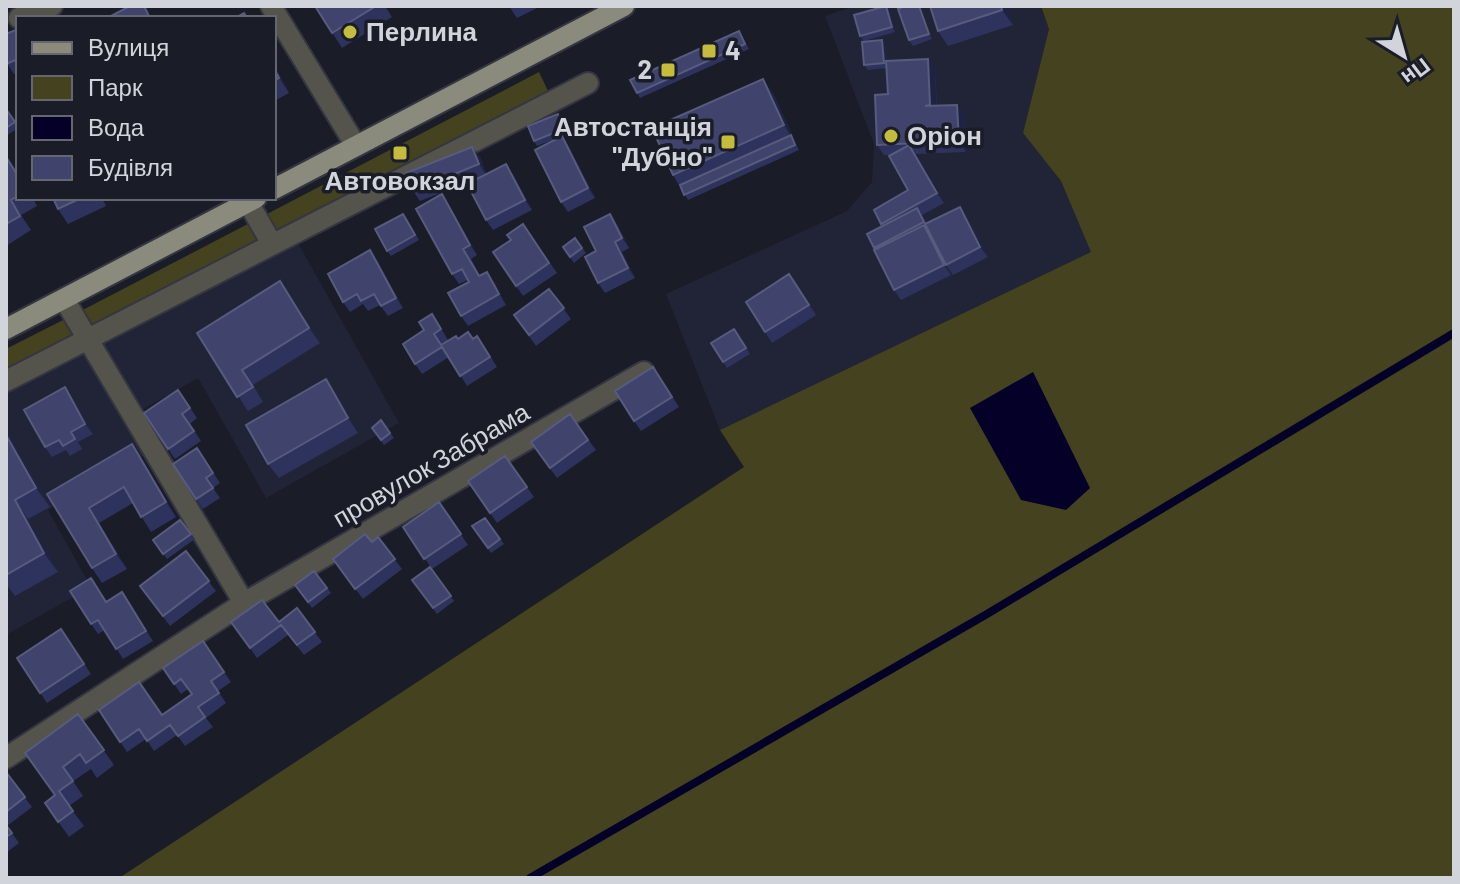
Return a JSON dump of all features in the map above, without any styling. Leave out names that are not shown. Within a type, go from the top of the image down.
[{"type":"main road","points":[[276,188],[624,6]]},
{"type":"main road","points":[[6,329],[252,200]]},
{"type":"street","points":[[24,16],[52,6]]},
{"type":"street","points":[[271,6],[356,146]]},
{"type":"street","points":[[6,381],[588,83]]},
{"type":"street","points":[[252,200],[272,244]]},
{"type":"street","points":[[64,299],[244,603]]},
{"type":"street","name":"провулок Забрама","points":[[6,758],[244,603],[644,372]]},
{"type":"shaded area","points":[[854,6],[1041,6],[1049,29],[1023,133],[1061,181],[1092,252],[720,430],[666,294],[847,211],[872,182],[874,144],[825,16]]},
{"type":"shaded area","points":[[298,243],[399,423],[266,498],[198,378],[138,412],[98,346]]},
{"type":"shaded area","points":[[86,352],[147,454],[48,510],[91,587],[6,635],[6,393]]},
{"type":"green space","points":[[1041,6],[1454,6],[1454,878],[119,878],[744,467],[720,430],[1091,252],[1061,181],[1023,133],[1049,29]]},
{"type":"green space","points":[[539,72],[548,91],[88,327],[79,312]]},
{"type":"green space","points":[[67,318],[76,334],[6,369],[6,349]]},
{"type":"water","points":[[1033,372],[1090,488],[1066,510],[1021,500],[970,408]]},
{"type":"building","points":[[130,6],[144,6],[149,16],[111,16]]},
{"type":"building","points":[[315,6],[376,6],[332,33]]},
{"type":"building","points":[[886,6],[892,27],[860,36],[854,15]]},
{"type":"building","points":[[919,6],[929,34],[909,40],[898,9]]},
{"type":"building","points":[[930,6],[1001,6],[1002,10],[938,31]]},
{"type":"building","points":[[16,30],[16,60],[6,64],[6,34]]},
{"type":"building","points":[[739,31],[745,44],[637,93],[630,80]]},
{"type":"building","points":[[882,40],[884,63],[864,65],[862,42]]},
{"type":"building","points":[[928,59],[930,105],[925,106],[957,105],[959,141],[877,145],[875,95],[888,94],[886,61]]},
{"type":"building","name":"Автостанція \"Дубно\"","points":[[763,79],[784,125],[673,175],[652,128]]},
{"type":"building","points":[[6,109],[15,122],[6,128]]},
{"type":"building","points":[[558,114],[564,129],[534,141],[528,126]]},
{"type":"building","points":[[791,135],[795,145],[684,195],[680,185]]},
{"type":"building","points":[[562,136],[588,188],[561,202],[535,150]]},
{"type":"building","points":[[909,145],[937,193],[881,224],[874,210],[908,190],[889,156]]},
{"type":"building","points":[[472,147],[479,164],[413,191],[406,173]]},
{"type":"building","points":[[6,157],[16,173],[16,197],[11,200],[20,216],[6,224]]},
{"type":"building","points":[[506,164],[525,200],[486,220],[467,184]]},
{"type":"building","points":[[442,194],[470,245],[463,249],[479,276],[487,272],[499,294],[461,316],[448,293],[469,282],[462,269],[452,274],[416,209]]},
{"type":"building","points":[[54,200],[77,200],[58,209]]},
{"type":"building","points":[[960,207],[980,247],[946,265],[925,224]]},
{"type":"building","points":[[917,208],[924,222],[874,248],[867,234]]},
{"type":"building","points":[[403,214],[415,235],[387,251],[375,229]]},
{"type":"building","points":[[610,214],[622,238],[615,242],[628,268],[598,283],[585,257],[596,251],[584,227]]},
{"type":"building","points":[[523,224],[549,263],[516,286],[493,252],[511,240],[507,235]]},
{"type":"building","points":[[924,225],[944,265],[894,290],[874,250]]},
{"type":"building","points":[[575,238],[582,248],[570,257],[563,247]]},
{"type":"building","points":[[370,250],[396,298],[381,306],[374,294],[361,301],[357,294],[343,302],[328,274]]},
{"type":"building","points":[[789,274],[809,305],[765,332],[746,302]]},
{"type":"building","points":[[280,281],[309,328],[242,370],[253,387],[237,397],[197,333]]},
{"type":"building","points":[[549,289],[564,308],[529,335],[514,315]]},
{"type":"building","points":[[432,314],[441,329],[434,334],[441,345],[468,332],[473,339],[477,336],[490,357],[460,376],[442,347],[415,364],[403,344],[424,330],[419,322]]},
{"type":"building","points":[[734,329],[746,348],[723,362],[711,343]]},
{"type":"building","points":[[653,367],[672,397],[634,421],[615,391]]},
{"type":"building","points":[[326,379],[348,418],[268,464],[246,425]]},
{"type":"building","points":[[65,387],[85,424],[71,432],[75,439],[63,446],[59,440],[45,447],[24,410]]},
{"type":"building","points":[[178,390],[190,408],[182,414],[194,431],[168,449],[144,413]]},
{"type":"building","points":[[570,414],[588,440],[550,468],[531,442]]},
{"type":"building","points":[[381,420],[390,433],[381,440],[372,428]]},
{"type":"building","points":[[6,435],[36,488],[15,500],[44,553],[6,575]]},
{"type":"building","points":[[132,444],[166,502],[141,517],[124,487],[89,508],[116,554],[92,568],[47,494]]},
{"type":"building","points":[[197,448],[213,473],[206,478],[213,488],[196,499],[173,464]]},
{"type":"building","points":[[505,456],[527,487],[490,513],[468,481]]},
{"type":"building","points":[[439,502],[461,534],[424,559],[403,527]]},
{"type":"building","points":[[485,518],[500,539],[488,548],[472,526]]},
{"type":"building","points":[[180,520],[191,534],[163,554],[153,540]]},
{"type":"building","points":[[365,534],[372,542],[378,537],[395,559],[355,589],[333,559]]},
{"type":"building","points":[[186,551],[209,581],[163,616],[140,586]]},
{"type":"building","points":[[430,567],[451,596],[433,608],[412,580]]},
{"type":"building","points":[[314,571],[327,588],[308,602],[295,585]]},
{"type":"building","points":[[91,578],[106,602],[122,592],[146,631],[116,649],[98,620],[91,624],[70,591]]},
{"type":"building","points":[[262,600],[279,622],[297,608],[315,632],[297,645],[281,625],[250,648],[231,622]]},
{"type":"building","points":[[61,629],[84,664],[40,693],[17,658]]},
{"type":"building","points":[[203,641],[224,672],[211,681],[219,693],[198,707],[205,717],[178,736],[170,725],[147,741],[139,729],[120,742],[99,710],[139,682],[162,715],[192,694],[181,679],[174,684],[163,668]]},
{"type":"building","points":[[78,714],[104,750],[86,763],[80,754],[63,767],[73,781],[59,791],[73,811],[58,822],[45,803],[55,795],[25,753]]},
{"type":"building","points":[[6,772],[25,797],[6,812]]},
{"type":"waterway","points":[[530,878],[987,614],[1454,333]]},
{"type":"place","name":"Перлина","points":[[350,32]]},
{"type":"place","name":"4","points":[[709,51]]},
{"type":"place","name":"2","points":[[668,70]]},
{"type":"place","name":"Оріон","points":[[891,136]]},
{"type":"place","name":"Автостанція \"Дубно\"","points":[[728,142]]},
{"type":"place","name":"Автовокзал","points":[[400,153]]}]
